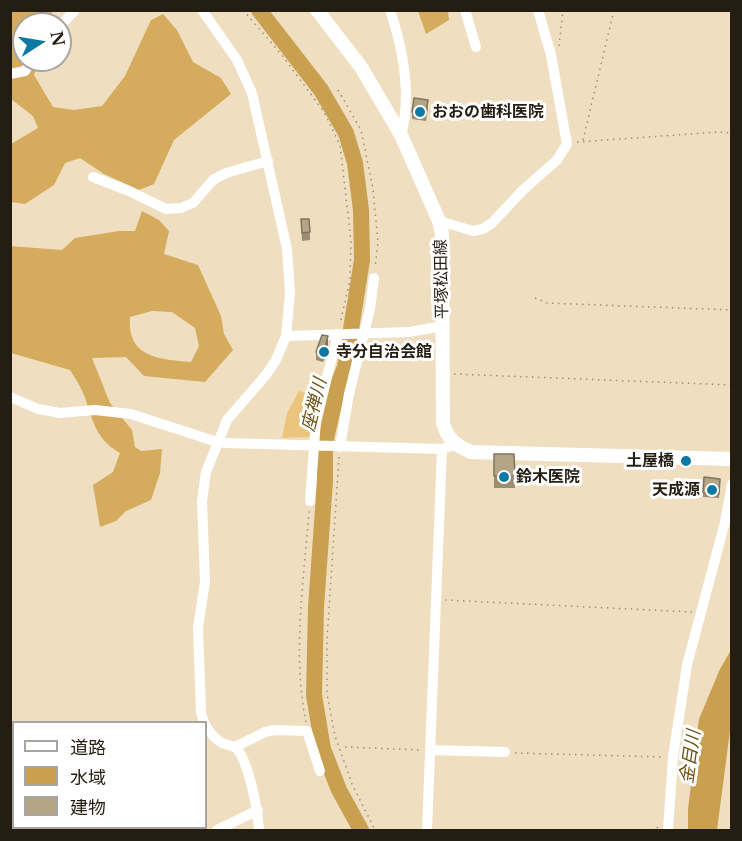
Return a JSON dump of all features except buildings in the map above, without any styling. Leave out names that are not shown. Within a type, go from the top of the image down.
[{"type":"main road","name":"平塚松田線","points":[[317,10],[361,67],[401,135],[439,220],[442,234],[442,423],[448,447]]},
{"type":"main road","points":[[448,447],[471,452],[732,459]]},
{"type":"street","points":[[202,10],[231,50],[252,93],[287,249],[290,293],[286,336],[276,360],[227,420],[206,472],[202,501],[205,582],[198,627],[201,713],[204,721]]},
{"type":"street","points":[[390,10],[397,31],[404,75],[405,122],[401,135]]},
{"type":"street","points":[[465,10],[476,47]]},
{"type":"street","points":[[439,220],[472,231],[483,229],[557,160],[567,144],[554,69],[538,10]]},
{"type":"street","points":[[93,177],[166,209],[181,208],[193,203],[213,180],[226,172],[268,161]]},
{"type":"street","points":[[340,447],[349,394],[375,278]]},
{"type":"street","points":[[286,336],[409,332],[443,326]]},
{"type":"street","points":[[310,501],[316,420],[338,334]]},
{"type":"street","points":[[10,397],[38,409],[60,413],[95,410],[131,414],[217,442],[340,447],[448,447],[436,600],[427,831]]},
{"type":"street","points":[[668,831],[673,758],[687,665],[725,522],[732,484]]},
{"type":"street","points":[[207,728],[211,735],[221,743],[235,747],[243,760],[258,810],[259,831]]},
{"type":"street","points":[[235,747],[265,732],[307,731],[320,771]]},
{"type":"street","points":[[430,750],[505,752]]},
{"type":"street","points":[[217,831],[258,810]]},
{"type":"path","points":[[243,10],[281,54],[324,112],[340,145],[351,241],[350,280],[338,334]]},
{"type":"path","points":[[554,69],[563,10]]},
{"type":"path","points":[[614,10],[583,141],[732,133]]},
{"type":"path","points":[[338,90],[361,130],[373,189],[378,242],[375,278]]},
{"type":"path","points":[[535,298],[547,303],[732,310]]},
{"type":"path","points":[[443,374],[732,385]]},
{"type":"path","points":[[340,447],[327,639],[327,694],[335,736],[352,784],[375,831]]},
{"type":"path","points":[[307,731],[300,676],[310,501]]},
{"type":"path","points":[[436,600],[702,613]]},
{"type":"path","points":[[345,747],[430,750]]},
{"type":"path","points":[[505,752],[673,758]]},
{"type":"shaded area","points":[[10,11],[52,11],[12,12],[12,72],[35,72],[34,75],[53,107],[74,110],[102,106],[125,76],[151,20],[163,14],[177,30],[193,62],[221,78],[231,94],[174,140],[154,184],[139,190],[104,174],[80,158],[65,163],[54,185],[25,204],[11,202],[11,144],[38,128],[33,116],[11,99]]},
{"type":"shaded area","points":[[418,11],[448,11],[449,20],[426,34]]},
{"type":"shaded area","points":[[142,211],[159,220],[169,231],[164,254],[198,265],[221,316],[224,334],[233,350],[205,382],[144,376],[126,357],[92,358],[110,403],[132,430],[135,447],[141,451],[162,449],[160,473],[151,500],[126,511],[116,521],[100,527],[93,485],[113,472],[120,453],[105,442],[100,435],[83,392],[70,370],[11,353],[10,246],[62,250],[75,238],[119,231],[135,231]],"holes":[[[152,311],[172,312],[195,328],[199,346],[191,362],[147,354],[134,341],[130,331],[130,317]]]},
{"type":"shaded area","points":[[299,391],[318,397],[312,437],[282,438],[287,413]]},
{"type":"water","points":[[731,650],[731,723],[717,830],[688,830],[688,809],[699,719],[720,669]]},
{"type":"waterway","name":"座禅川","points":[[259,10],[321,90],[346,133],[355,163],[361,210],[362,260],[345,367],[339,382],[325,443],[325,481],[316,607],[314,695],[323,749],[339,790],[361,830]]},
{"type":"place","name":"おおの歯科医院","points":[[420,112]]},
{"type":"place","name":"寺分自治会館","points":[[324,352]]},
{"type":"place","name":"土屋橋","points":[[686,461]]},
{"type":"place","name":"鈴木医院","points":[[504,477]]},
{"type":"place","name":"天成源","points":[[712,490]]},
{"type":"water label","name":"金目川","points":[[691,757]]}]
